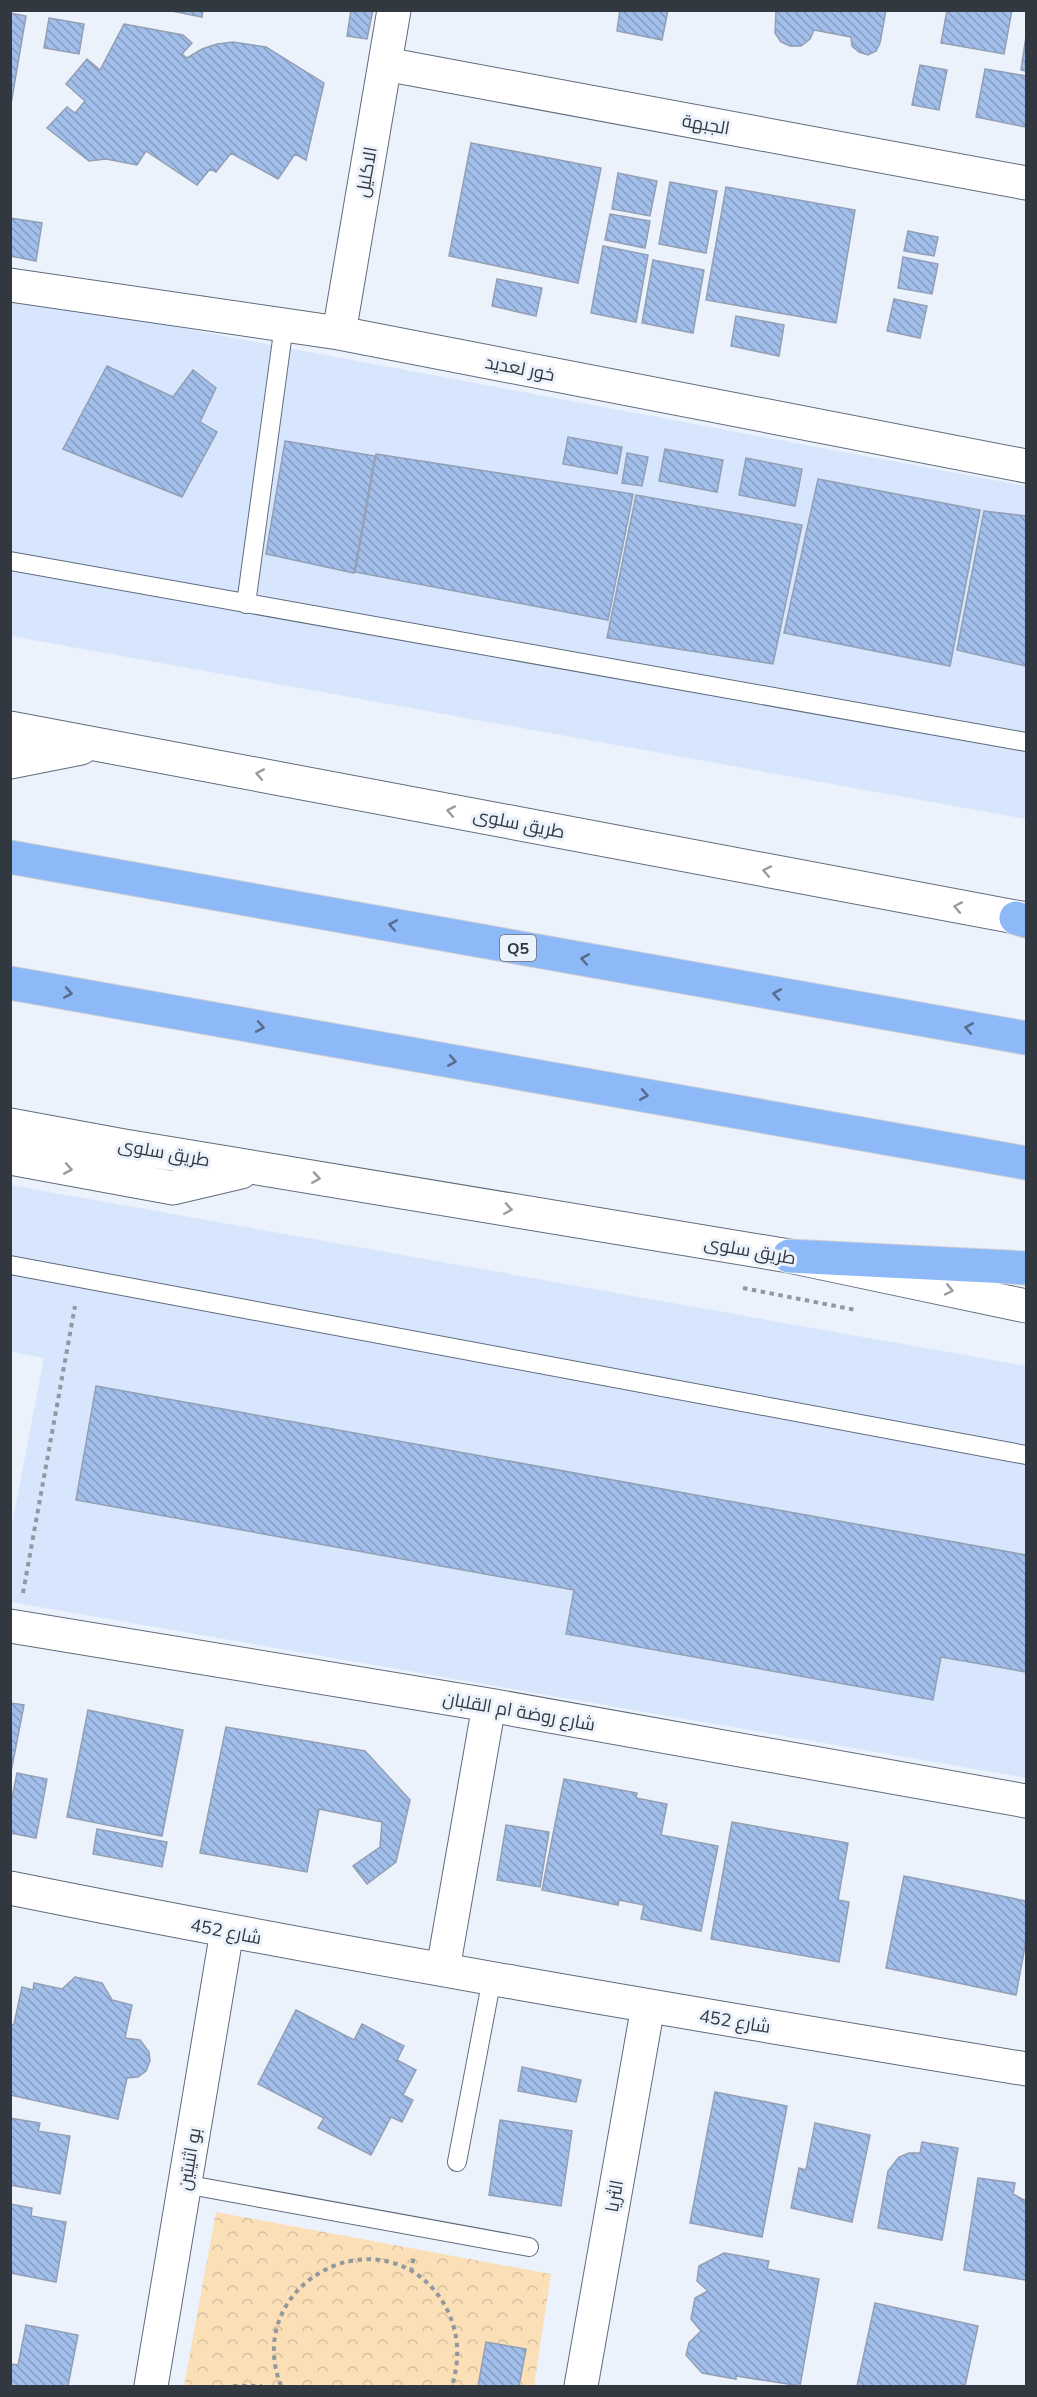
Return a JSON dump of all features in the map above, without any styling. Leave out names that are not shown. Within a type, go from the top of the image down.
[{"type":"highway","name":"Q5","points":[[10,857],[1026,1038]]},
{"type":"highway","points":[[10,983],[1026,1163]]},
{"type":"highway","points":[[789,1256],[1026,1268]]},
{"type":"street","name":"الاكليل","points":[[339,333],[394,10]]},
{"type":"street","name":"الجبهة","points":[[385,64],[1026,183]]},
{"type":"street","name":"خور لعديد","points":[[10,285],[339,333],[1026,466]]},
{"type":"street","name":"طريق سلوى","points":[[16,730],[101,744],[1023,919]]},
{"type":"street","points":[[10,762],[101,744]]},
{"type":"street","points":[[10,1103],[124,1146]]},
{"type":"street","name":"طريق سلوى","points":[[10,1125],[124,1146],[789,1256],[1026,1306]]},
{"type":"street","points":[[10,1158],[173,1188],[258,1168]]},
{"type":"street","name":"شارع روضة ام القلبان","points":[[14,1626],[489,1705],[1026,1801]]},
{"type":"street","points":[[443,1969],[489,1705]]},
{"type":"street","name":"شارع 452","points":[[10,1888],[227,1931],[648,2006],[1026,2069]]},
{"type":"street","name":"بو اثنيتين","points":[[151,2386],[227,1931]]},
{"type":"street","name":"الثريا","points":[[581,2386],[648,2006]]},
{"type":"lane","points":[[246,604],[284,325]]},
{"type":"lane","points":[[10,561],[1026,742]]},
{"type":"lane","points":[[10,1265],[1026,1455]]},
{"type":"lane","points":[[458,2162],[492,1978]]},
{"type":"lane","points":[[184,2184],[529,2247]]},
{"type":"path","points":[[14,1626],[80,1278]]},
{"type":"path","points":[[281,2386],[276,2372],[273,2344],[279,2318],[285,2305],[303,2284],[326,2268],[366,2260],[393,2264],[418,2276],[429,2285],[446,2307],[456,2333],[458,2346],[458,2360],[452,2386]]},
{"type":"path","points":[[233,2386],[262,2386]]},
{"type":"shaded area","points":[[10,296],[1026,486],[1026,819],[11,636]]},
{"type":"shaded area","points":[[10,1185],[1026,1366],[1026,1778],[11,1602],[11,1529],[44,1358],[11,1352]]},
{"type":"green space","points":[[216,2212],[551,2274],[534,2386],[184,2386]]},
{"type":"building","points":[[167,10],[203,10],[202,17]]},
{"type":"building","points":[[351,10],[373,10],[367,39],[347,36]]},
{"type":"building","points":[[620,10],[668,10],[662,40],[617,31]]},
{"type":"building","points":[[776,10],[886,10],[880,43],[876,51],[868,55],[852,46],[851,37],[814,30],[810,39],[801,46],[790,46],[781,42],[775,33]]},
{"type":"building","points":[[947,10],[1012,10],[1004,54],[941,43]]},
{"type":"building","points":[[10,13],[26,16],[10,110]]},
{"type":"building","points":[[49,18],[84,24],[79,54],[44,48]]},
{"type":"building","points":[[124,24],[183,35],[192,43],[182,54],[187,58],[202,49],[217,44],[233,42],[266,47],[324,83],[306,160],[295,154],[278,179],[231,153],[216,172],[210,169],[197,185],[146,151],[137,165],[106,159],[89,161],[47,128],[67,107],[75,113],[85,101],[66,84],[87,59],[100,70]]},
{"type":"building","points":[[1026,36],[1026,71],[1021,70]]},
{"type":"building","points":[[920,65],[947,70],[939,110],[912,105]]},
{"type":"building","points":[[985,69],[1026,76],[1026,127],[976,117]]},
{"type":"building","points":[[471,143],[601,168],[578,283],[449,256]]},
{"type":"building","points":[[618,173],[657,181],[650,216],[612,209]]},
{"type":"building","points":[[670,182],[717,191],[706,253],[659,244]]},
{"type":"building","points":[[726,187],[855,210],[836,323],[706,300]]},
{"type":"building","points":[[610,214],[650,221],[645,248],[605,240]]},
{"type":"building","points":[[10,218],[42,223],[36,261],[10,256]]},
{"type":"building","points":[[908,231],[938,237],[934,256],[904,251]]},
{"type":"building","points":[[603,246],[648,255],[636,322],[591,313]]},
{"type":"building","points":[[903,257],[938,264],[932,294],[898,288]]},
{"type":"building","points":[[653,260],[704,270],[693,333],[642,323]]},
{"type":"building","points":[[497,279],[542,288],[536,316],[492,306]]},
{"type":"building","points":[[894,299],[927,306],[920,338],[887,331]]},
{"type":"building","points":[[736,316],[784,325],[779,356],[731,346]]},
{"type":"building","points":[[107,366],[173,397],[193,370],[216,388],[200,422],[217,432],[182,497],[63,449]]},
{"type":"building","points":[[568,437],[622,447],[617,474],[563,464]]},
{"type":"building","points":[[285,441],[375,456],[354,573],[266,554]]},
{"type":"building","points":[[665,449],[723,460],[717,492],[659,481]]},
{"type":"building","points":[[627,453],[648,457],[642,486],[622,483]]},
{"type":"building","points":[[376,454],[633,494],[608,620],[355,572]]},
{"type":"building","points":[[746,458],[802,469],[795,506],[739,495]]},
{"type":"building","points":[[818,479],[980,510],[950,666],[784,633]]},
{"type":"building","points":[[636,495],[802,525],[773,664],[607,638]]},
{"type":"building","points":[[984,511],[1026,516],[1026,666],[957,650]]},
{"type":"building","points":[[96,1386],[1026,1555],[1026,1672],[941,1657],[933,1700],[566,1634],[574,1590],[76,1500]]},
{"type":"building","points":[[10,1703],[24,1705],[10,1777]]},
{"type":"building","points":[[88,1710],[183,1730],[162,1836],[67,1817]]},
{"type":"building","points":[[226,1727],[365,1751],[410,1800],[396,1862],[367,1884],[353,1866],[380,1847],[382,1822],[319,1809],[307,1872],[200,1853]]},
{"type":"building","points":[[17,1773],[47,1779],[36,1838],[10,1833],[10,1808]]},
{"type":"building","points":[[564,1779],[637,1793],[636,1798],[667,1804],[661,1835],[718,1846],[701,1931],[641,1919],[644,1905],[619,1900],[618,1905],[542,1890]]},
{"type":"building","points":[[732,1822],[848,1843],[838,1900],[849,1902],[839,1962],[711,1939]]},
{"type":"building","points":[[506,1825],[549,1832],[540,1887],[497,1880]]},
{"type":"building","points":[[97,1829],[167,1842],[162,1867],[93,1854]]},
{"type":"building","points":[[904,1876],[1026,1901],[1026,1941],[1016,1995],[886,1968]]},
{"type":"building","points":[[75,1977],[102,1983],[112,2000],[132,2005],[125,2038],[140,2040],[149,2052],[150,2061],[146,2071],[138,2077],[127,2078],[118,2119],[10,2095],[10,2027],[14,2024],[22,1987],[33,1990],[34,1983],[62,1989]]},
{"type":"building","points":[[296,2010],[354,2040],[362,2024],[404,2046],[397,2060],[416,2070],[403,2095],[413,2100],[402,2122],[391,2117],[371,2155],[318,2128],[324,2118],[258,2084]]},
{"type":"building","points":[[522,2067],[581,2080],[576,2102],[518,2091]]},
{"type":"building","points":[[715,2092],[787,2106],[762,2237],[690,2223]]},
{"type":"building","points":[[10,2118],[40,2123],[38,2131],[70,2136],[60,2194],[10,2185]]},
{"type":"building","points":[[500,2120],[572,2131],[561,2206],[489,2195]]},
{"type":"building","points":[[815,2123],[870,2135],[852,2222],[791,2208],[799,2168],[806,2170]]},
{"type":"building","points":[[922,2142],[958,2148],[942,2240],[878,2228],[888,2171],[899,2157],[909,2153],[920,2153]]},
{"type":"building","points":[[978,2178],[1015,2183],[1013,2194],[1026,2201],[1026,2280],[964,2270]]},
{"type":"building","points":[[10,2204],[32,2208],[31,2216],[66,2222],[56,2282],[10,2273]]},
{"type":"building","points":[[724,2253],[769,2261],[767,2269],[819,2279],[800,2386],[702,2373],[686,2355],[689,2343],[701,2331],[691,2319],[695,2298],[708,2291],[697,2281],[699,2266]]},
{"type":"building","points":[[875,2303],[978,2326],[965,2386],[857,2386]]},
{"type":"building","points":[[26,2325],[78,2335],[68,2386],[10,2386],[12,2364],[18,2365]]},
{"type":"building","points":[[486,2342],[526,2349],[519,2386],[478,2386]]}]
